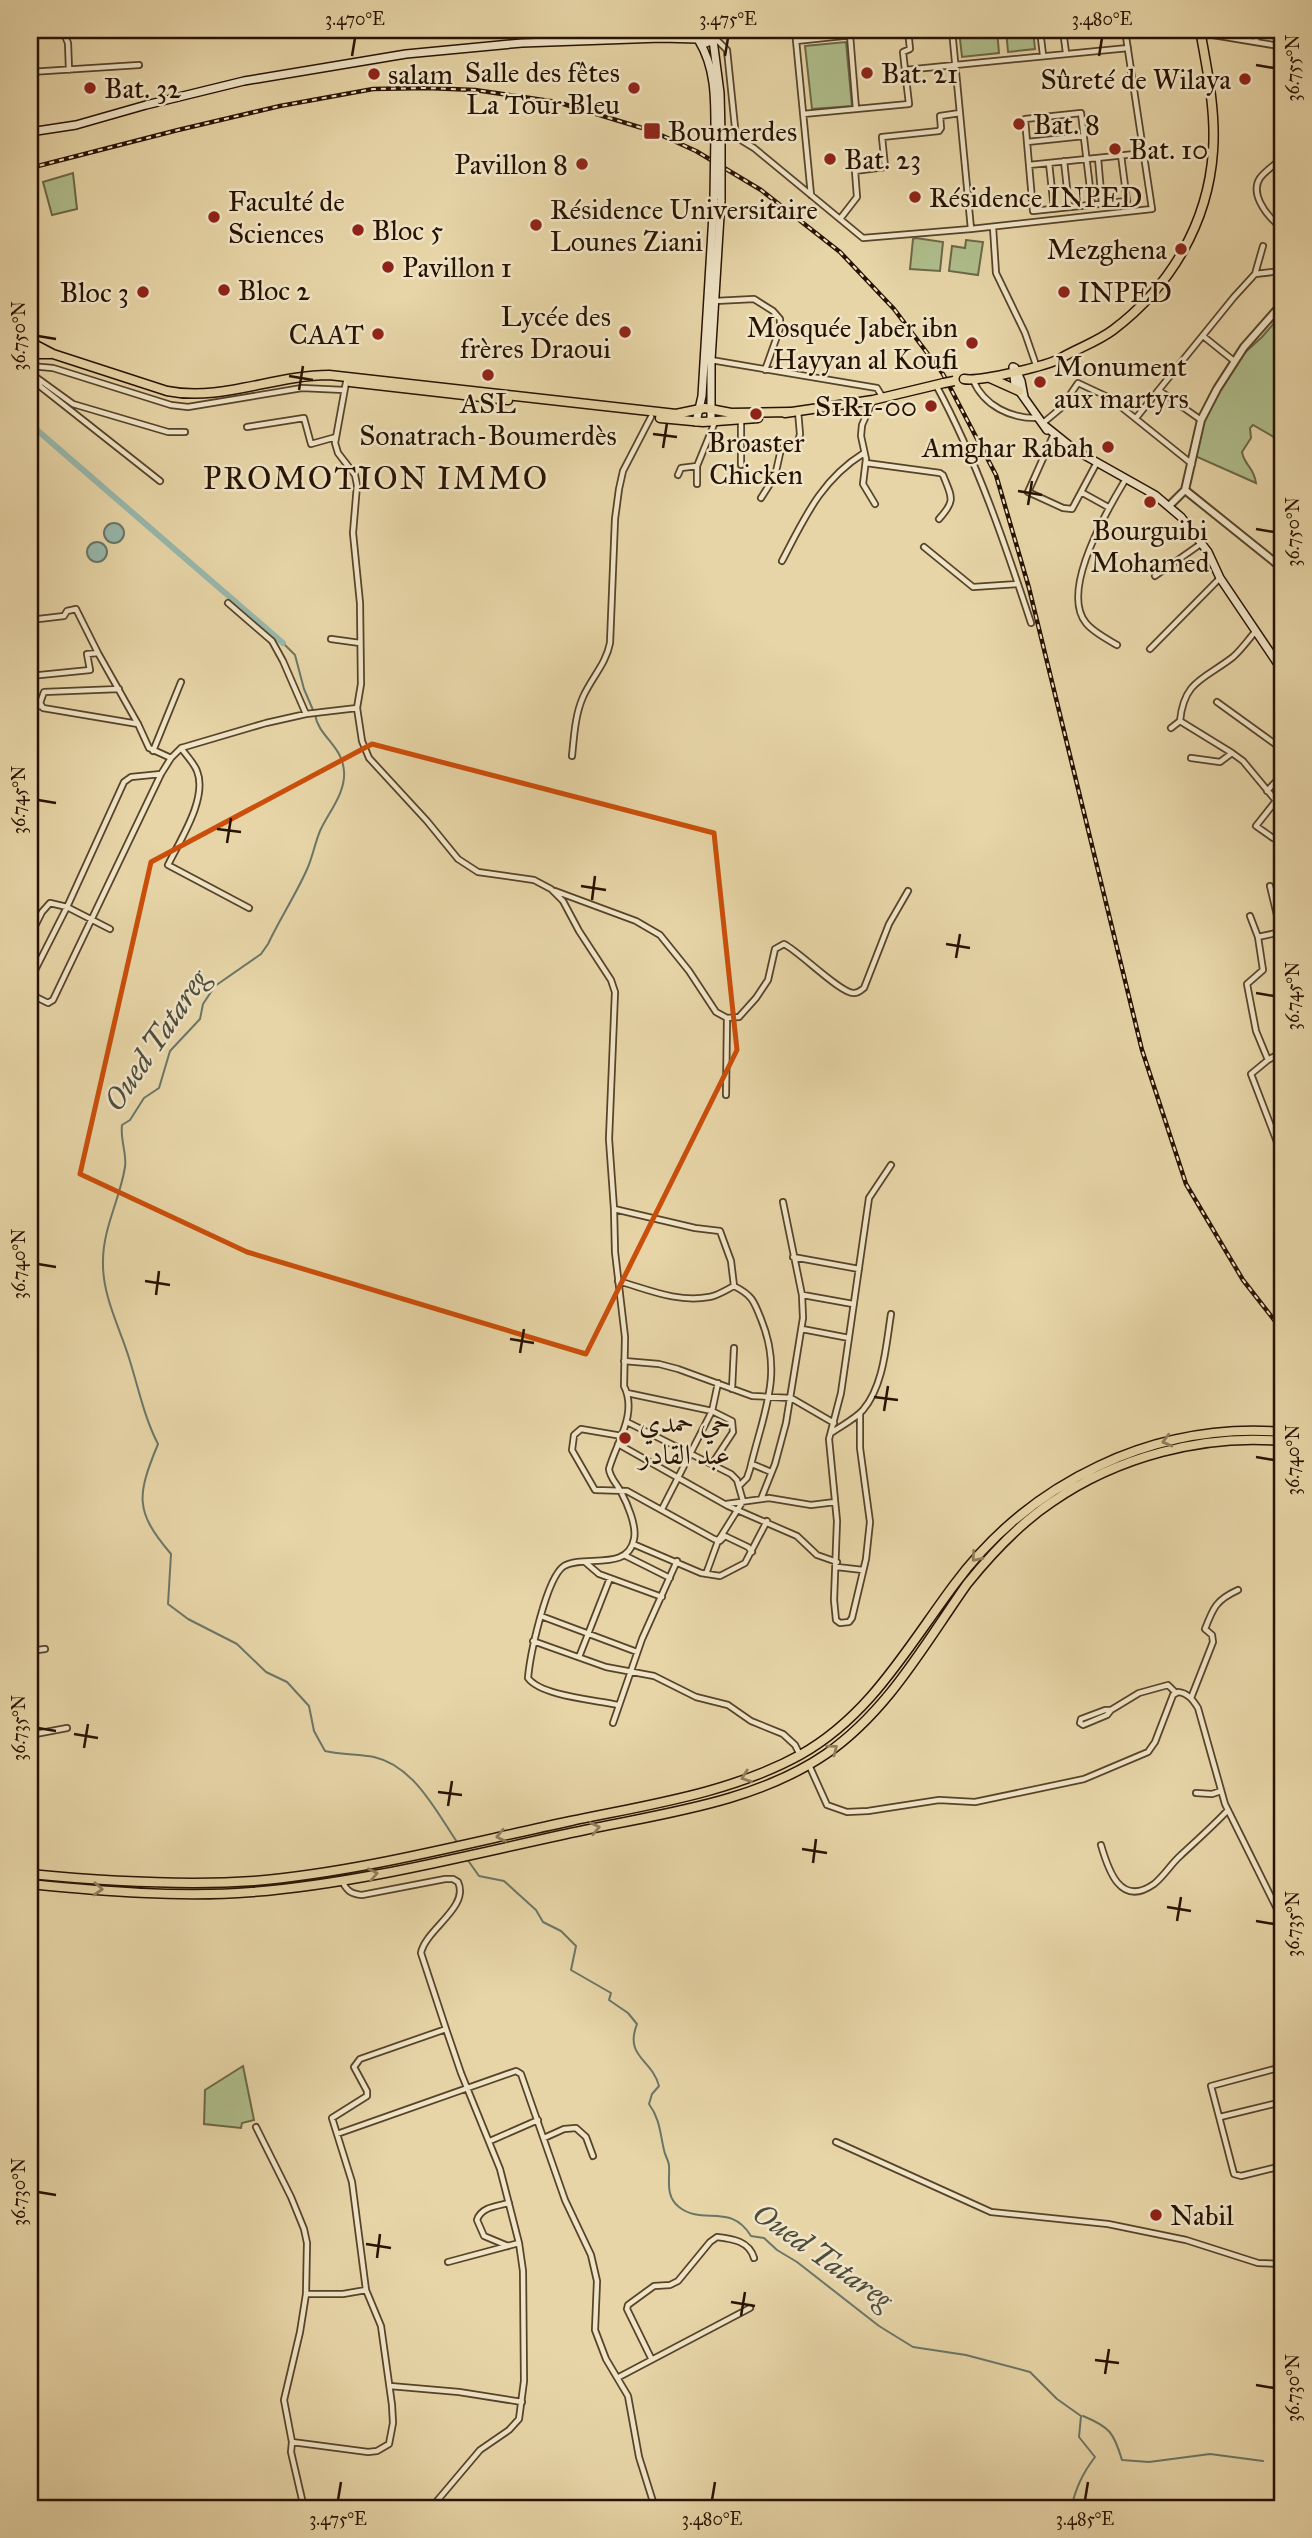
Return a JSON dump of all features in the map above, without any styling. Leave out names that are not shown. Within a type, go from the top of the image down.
[{"type":"main road","points":[[661,37],[693,30],[707,54],[713,79],[718,134]]},
{"type":"main road","points":[[346,383],[696,422],[741,420],[873,400],[954,381],[987,377],[1061,358],[1107,334],[1151,297],[1184,251],[1197,224],[1205,201],[1213,150],[1212,111],[1200,31]]},
{"type":"main road","points":[[30,134],[85,126],[244,81],[435,50],[661,37],[706,43],[714,33]]},
{"type":"main road","points":[[713,421],[709,398],[720,93],[714,33]]},
{"type":"main road","points":[[696,422],[702,396],[717,199]]},
{"type":"main road","points":[[30,342],[53,354],[167,391],[186,394],[219,392],[281,380],[346,383],[681,414],[699,409],[731,413],[794,411]]},
{"type":"main road","points":[[30,354],[53,354]]},
{"type":"main road","points":[[1021,381],[1034,365]]},
{"type":"main road","points":[[968,379],[966,376],[1014,370]]},
{"type":"main road","points":[[1014,370],[1021,381],[1021,394]]},
{"type":"main road","points":[[1014,370],[1014,383],[1021,394],[1053,436],[1069,451],[1166,504]]},
{"type":"main road","points":[[987,377],[1021,394]]},
{"type":"main road","points":[[1042,422],[1075,450],[1150,492],[1166,504],[1202,543],[1220,578],[1282,670]]},
{"type":"main road","points":[[30,1874],[194,1882],[251,1881],[315,1874],[691,1794],[762,1772],[800,1755],[847,1723],[891,1675],[969,1565],[1009,1524],[1040,1499],[1080,1475],[1130,1452],[1177,1438],[1282,1432]]},
{"type":"main road","points":[[30,1884],[212,1894],[277,1890],[342,1880],[722,1800],[779,1779],[808,1764],[850,1736],[885,1700],[967,1584],[995,1550],[1050,1503],[1096,1477],[1144,1458],[1188,1446],[1236,1436],[1282,1441]]},
{"type":"street","points":[[795,30],[811,195]]},
{"type":"street","points":[[796,41],[870,30]]},
{"type":"street","points":[[803,114],[909,104],[903,52],[909,50],[908,30]]},
{"type":"street","points":[[952,30],[971,229]]},
{"type":"street","points":[[1040,30],[1043,55]]},
{"type":"street","points":[[1063,30],[1066,53]]},
{"type":"street","points":[[714,33],[727,50],[736,137],[754,148],[863,238],[1153,209],[1125,30]]},
{"type":"street","points":[[1256,41],[1257,30]]},
{"type":"street","points":[[1200,31],[1281,44],[1282,78]]},
{"type":"street","points":[[30,34],[64,34],[68,43],[69,70]]},
{"type":"street","points":[[850,35],[856,109]]},
{"type":"street","points":[[905,70],[1128,48]]},
{"type":"street","points":[[30,72],[139,65]]},
{"type":"street","points":[[839,219],[857,197],[855,171],[885,167],[882,137],[939,131],[940,116],[960,113]]},
{"type":"street","points":[[1093,205],[1081,113],[1025,119],[1033,211],[1093,205],[1127,201],[1121,155]]},
{"type":"street","points":[[1027,142],[1084,136]]},
{"type":"street","points":[[1029,165],[1145,153]]},
{"type":"street","points":[[1098,158],[1102,204]]},
{"type":"street","points":[[1282,158],[1260,178],[1257,189],[1266,215],[1276,223],[1282,218]]},
{"type":"street","points":[[1064,161],[1069,207]]},
{"type":"street","points":[[1049,163],[1054,209]]},
{"type":"street","points":[[993,227],[996,273],[1025,333],[1034,365]]},
{"type":"street","points":[[1136,418],[1255,274],[1263,246]]},
{"type":"street","points":[[1255,274],[1282,271]]},
{"type":"street","points":[[714,302],[754,299],[780,319],[780,328],[765,370]]},
{"type":"street","points":[[1166,504],[1185,490],[1201,421],[1234,361],[1282,304]]},
{"type":"street","points":[[1203,336],[1234,361]]},
{"type":"street","points":[[711,360],[877,388],[883,398]]},
{"type":"street","points":[[30,366],[53,368],[171,405],[188,407],[346,383],[336,438],[338,453],[355,475],[357,485],[353,533],[360,603],[361,684],[357,708],[362,741],[369,758],[458,859],[478,872],[534,880],[636,921],[660,935],[689,971],[716,1012],[727,1018],[739,1017],[756,998],[768,980],[775,949],[784,944],[838,986],[850,993],[860,991],[864,988],[889,924],[908,891]]},
{"type":"street","points":[[30,373],[73,404],[168,432],[185,432]]},
{"type":"street","points":[[30,373],[41,387],[160,481]]},
{"type":"street","points":[[968,379],[980,394],[997,408],[1042,422],[1061,408],[1078,383],[1110,398],[1192,464]]},
{"type":"street","points":[[940,384],[977,469],[1031,623]]},
{"type":"street","points":[[1160,391],[1201,421]]},
{"type":"street","points":[[873,400],[862,425],[861,436],[866,463],[863,484],[874,504]]},
{"type":"street","points":[[761,498],[775,476],[781,449],[798,442],[794,411]]},
{"type":"street","points":[[572,757],[577,715],[583,696],[607,658],[610,643],[615,519],[623,471],[651,417]]},
{"type":"street","points":[[247,427],[304,418],[311,444],[336,438]]},
{"type":"street","points":[[741,420],[741,466]]},
{"type":"street","points":[[697,484],[697,466],[713,421]]},
{"type":"street","points":[[1053,436],[1028,492],[1063,508],[1072,509],[1095,466]]},
{"type":"street","points":[[782,561],[821,490],[851,461],[864,453]]},
{"type":"street","points":[[866,463],[943,475],[952,500],[939,519]]},
{"type":"street","points":[[678,474],[681,468],[697,466]]},
{"type":"street","points":[[1117,645],[1086,624],[1077,605],[1086,556],[1108,507],[1124,482]]},
{"type":"street","points":[[1185,490],[1282,568]]},
{"type":"street","points":[[1081,492],[1108,507]]},
{"type":"street","points":[[1155,576],[1202,543]]},
{"type":"street","points":[[924,547],[973,587],[1018,584]]},
{"type":"street","points":[[1150,649],[1220,578]]},
{"type":"street","points":[[228,603],[272,641],[306,714]]},
{"type":"street","points":[[30,620],[64,616],[67,611],[76,609],[149,748],[171,758]]},
{"type":"street","points":[[1171,728],[1180,721],[1182,703],[1196,681],[1234,656],[1256,631]]},
{"type":"street","points":[[331,639],[360,643]]},
{"type":"street","points":[[30,676],[90,670],[87,654],[98,653]]},
{"type":"street","points":[[153,751],[181,682]]},
{"type":"street","points":[[40,706],[40,698],[44,692],[118,689]]},
{"type":"street","points":[[1217,702],[1282,749]]},
{"type":"street","points":[[30,726],[33,708],[40,706],[138,724]]},
{"type":"street","points":[[30,994],[48,1003],[53,1000],[161,774],[181,748],[266,723],[306,714],[357,708]]},
{"type":"street","points":[[1180,721],[1243,761],[1282,808]]},
{"type":"street","points":[[181,748],[197,769],[201,786],[197,804],[168,864],[249,908]]},
{"type":"street","points":[[1191,758],[1220,762],[1232,753]]},
{"type":"street","points":[[30,980],[67,907],[124,782],[131,777],[161,774]]},
{"type":"street","points":[[1267,791],[1282,775]]},
{"type":"street","points":[[1273,838],[1256,827],[1275,802]]},
{"type":"street","points":[[1258,937],[1282,934],[1270,886]]},
{"type":"street","points":[[551,889],[563,901],[611,980],[615,992],[609,1139],[618,1281],[625,1337],[624,1386],[627,1393],[627,1422],[609,1474],[625,1494],[662,1509],[720,1539]]},
{"type":"street","points":[[30,935],[50,903],[67,907],[110,929]]},
{"type":"street","points":[[1250,916],[1258,937],[1263,970],[1247,984],[1256,1031],[1268,1060]]},
{"type":"street","points":[[726,1095],[727,1018]]},
{"type":"street","points":[[1282,1052],[1251,1074],[1282,1155]]},
{"type":"street","points":[[860,1413],[860,1448],[870,1517],[863,1570],[852,1618],[849,1622],[840,1623],[836,1620],[834,1600],[837,1564],[835,1502],[829,1455],[831,1434],[841,1393],[869,1198],[891,1165]]},
{"type":"street","points":[[761,1499],[779,1451],[802,1329],[802,1295],[783,1202]]},
{"type":"street","points":[[614,1209],[695,1228],[720,1230],[731,1261],[734,1286]]},
{"type":"street","points":[[793,1257],[859,1269]]},
{"type":"street","points":[[618,1281],[663,1296],[684,1298],[710,1297],[734,1286]]},
{"type":"street","points":[[734,1286],[748,1294],[755,1303],[768,1335],[772,1361],[769,1398],[747,1478],[739,1486]]},
{"type":"street","points":[[802,1295],[853,1304]]},
{"type":"street","points":[[831,1434],[860,1413],[869,1401],[878,1380],[891,1314]]},
{"type":"street","points":[[802,1329],[849,1338]]},
{"type":"street","points":[[732,1390],[734,1348]]},
{"type":"street","points":[[624,1361],[659,1364],[732,1390],[769,1398],[791,1398],[834,1423]]},
{"type":"street","points":[[662,1509],[712,1411],[718,1383]]},
{"type":"street","points":[[627,1393],[712,1411],[729,1419],[734,1425],[731,1436],[712,1464]]},
{"type":"street","points":[[627,1422],[731,1474],[739,1486],[743,1501]]},
{"type":"street","points":[[619,1489],[602,1492],[593,1489],[575,1458],[572,1446],[578,1430],[622,1436]]},
{"type":"street","points":[[618,1444],[736,1510],[797,1536],[817,1555],[837,1564],[863,1570]]},
{"type":"street","points":[[751,1464],[771,1472]]},
{"type":"street","points":[[618,1705],[558,1693],[531,1683],[529,1674],[533,1641],[559,1572],[565,1565],[614,1559],[624,1555],[633,1544],[635,1535],[625,1494]]},
{"type":"street","points":[[725,1504],[761,1499],[811,1505],[835,1502]]},
{"type":"street","points":[[706,1574],[720,1539],[743,1501]]},
{"type":"street","points":[[633,1544],[715,1577],[741,1567],[752,1552],[767,1521]]},
{"type":"street","points":[[720,1539],[725,1536],[730,1538],[752,1552]]},
{"type":"street","points":[[624,1555],[670,1578]]},
{"type":"street","points":[[585,1562],[596,1572],[662,1597]]},
{"type":"street","points":[[613,1723],[636,1652],[677,1562]]},
{"type":"street","points":[[579,1657],[610,1578]]},
{"type":"street","points":[[1191,1698],[1213,1642],[1212,1635],[1205,1630],[1210,1616],[1218,1601],[1238,1590]]},
{"type":"street","points":[[541,1616],[636,1652]]},
{"type":"street","points":[[533,1641],[606,1667],[654,1676],[696,1697],[728,1705],[751,1721],[783,1734],[795,1745],[800,1755]]},
{"type":"street","points":[[30,1651],[45,1649]]},
{"type":"street","points":[[1111,1710],[1080,1719],[1080,1723],[1083,1725],[1105,1716],[1139,1693],[1151,1689],[1170,1685],[1175,1692],[1184,1693],[1191,1698],[1198,1708],[1228,1810],[1282,1919]]},
{"type":"street","points":[[808,1764],[827,1805],[847,1812],[920,1802],[975,1802],[997,1798],[1084,1779],[1145,1753],[1155,1742],[1175,1692]]},
{"type":"street","points":[[30,1735],[67,1728]]},
{"type":"street","points":[[1196,1793],[1212,1794],[1222,1791]]},
{"type":"street","points":[[1101,1845],[1110,1874],[1118,1885],[1126,1890],[1137,1891],[1154,1883],[1228,1810]]},
{"type":"street","points":[[342,1880],[345,1889],[352,1894],[362,1895],[445,1879],[458,1882],[461,1893],[457,1902],[426,1941],[421,1953],[468,2090],[500,2169],[519,2243],[523,2271],[522,2402],[519,2419],[480,2450],[431,2508]]},
{"type":"street","points":[[292,2442],[368,2452],[389,2444],[392,2437],[390,2386],[381,2326],[366,2290],[352,2182],[332,2117],[367,2096],[355,2069],[355,2063],[360,2059],[446,2029]]},
{"type":"street","points":[[1282,2067],[1213,2084],[1211,2089],[1234,2174],[1237,2176],[1282,2166]]},
{"type":"street","points":[[337,2134],[519,2072],[565,2200],[591,2255],[597,2281],[595,2330],[606,2359],[619,2377],[631,2403],[639,2457],[655,2508]]},
{"type":"street","points":[[1220,2117],[1282,2102]]},
{"type":"street","points":[[490,2141],[538,2120]]},
{"type":"street","points":[[256,2127],[304,2228],[307,2254],[306,2294],[284,2400],[292,2442],[291,2452],[304,2508]]},
{"type":"street","points":[[544,2138],[564,2129],[576,2128],[586,2137],[593,2156]]},
{"type":"street","points":[[835,2142],[991,2212],[1108,2224],[1185,2240],[1258,2263],[1282,2264]]},
{"type":"street","points":[[508,2246],[484,2236],[477,2220],[479,2214],[489,2208],[509,2203]]},
{"type":"street","points":[[651,2358],[627,2309],[628,2305],[654,2286],[666,2286],[678,2281],[710,2242],[718,2237],[742,2243],[752,2251],[754,2258]]},
{"type":"street","points":[[448,2262],[519,2243]]},
{"type":"street","points":[[306,2294],[343,2294],[366,2290]]},
{"type":"street","points":[[619,2377],[750,2308]]},
{"type":"street","points":[[390,2386],[459,2392],[522,2402]]},
{"type":"highlighted area","points":[[372,744],[714,833],[737,1050],[586,1354],[247,1252],[80,1174],[151,862]]},
{"type":"green space","points":[[959,30],[997,30],[999,53],[962,57]]},
{"type":"green space","points":[[1006,30],[1033,30],[1035,49],[1008,52]]},
{"type":"green space","points":[[846,42],[852,106],[812,109],[805,46]]},
{"type":"green space","points":[[73,173],[77,209],[52,215],[43,182]]},
{"type":"green space","points":[[913,239],[943,242],[940,271],[910,269]]},
{"type":"green space","points":[[966,240],[983,242],[978,275],[949,271],[952,246],[965,248]]},
{"type":"green space","points":[[1282,314],[1282,436],[1279,440],[1253,425],[1250,428],[1251,438],[1242,452],[1256,483],[1195,456],[1205,414],[1241,356]]},
{"type":"green space","points":[[243,2066],[254,2120],[242,2123],[241,2128],[204,2124],[205,2090]]},
{"type":"water","points":[[114,523],[121,526],[124,533],[121,540],[114,543],[107,540],[104,533],[107,526]]},
{"type":"water","points":[[93,542],[101,542],[107,552],[101,562],[93,562],[87,556],[87,548]]},
{"type":"waterway","name":"Oued Tatareg","points":[[30,424],[283,643]]},
{"type":"waterway","name":"Oued Tatareg","points":[[283,643],[295,655],[313,710]]},
{"type":"waterway","name":"Oued Tatareg","points":[[315,715],[317,723],[342,762],[344,779],[339,795],[320,831],[304,877],[268,944],[261,954],[215,986],[203,1004],[200,1019],[170,1051],[159,1088],[144,1098],[130,1120],[122,1125],[125,1167],[106,1237],[103,1274],[112,1310],[158,1444],[146,1477],[143,1502],[150,1526],[171,1554],[168,1604],[188,1619],[237,1644],[266,1672],[287,1682],[309,1706],[314,1731],[325,1751],[374,1757],[401,1770],[423,1791],[457,1842]]},
{"type":"waterway","name":"Oued Tatareg","points":[[467,1859],[479,1876],[504,1881],[536,1910],[543,1922],[561,1931],[576,1946],[571,1970],[611,1993],[609,2000],[628,2013],[637,2024],[634,2035],[636,2051],[656,2077],[659,2086],[652,2094],[649,2104],[659,2126],[669,2164],[670,2193],[675,2203],[697,2215],[734,2220],[751,2236],[764,2238],[879,2326],[913,2347],[966,2355],[1030,2372],[1057,2399],[1081,2416],[1079,2437],[1095,2457],[1080,2481],[1071,2508]]},
{"type":"waterway","points":[[1083,2416],[1110,2432],[1122,2460],[1149,2462],[1210,2454],[1263,2461]]},
{"type":"railway","points":[[30,168],[280,106],[373,89],[475,90],[557,102],[652,131],[696,151],[761,190],[840,252],[894,309],[943,374],[996,475],[1029,588],[1142,1050],[1186,1184],[1243,1280],[1282,1330]]},
{"type":"place","name":"Bat. 21","points":[[867,73]]},
{"type":"place","name":"salam","points":[[374,74]]},
{"type":"place","name":"Sûreté de Wilaya","points":[[1245,79]]},
{"type":"place","name":"Bat. 32","points":[[90,88]]},
{"type":"place","name":"Salle des fêtes La Tour Bleu","points":[[634,88]]},
{"type":"place","name":"Bat. 8","points":[[1019,124]]},
{"type":"place","name":"Boumerdes","points":[[652,131]]},
{"type":"place","name":"Bat. 10","points":[[1115,149]]},
{"type":"place","name":"Bat. 23","points":[[830,159]]},
{"type":"place","name":"Pavillon 8","points":[[582,164]]},
{"type":"place","name":"Résidence INPED","points":[[915,197]]},
{"type":"place","name":"Faculté de Sciences","points":[[214,217]]},
{"type":"place","name":"Résidence Universitaire Lounes Ziani","points":[[536,225]]},
{"type":"place","name":"Bloc 5","points":[[358,230]]},
{"type":"place","name":"Mezghena","points":[[1181,249]]},
{"type":"place","name":"Pavillon 1","points":[[388,267]]},
{"type":"place","name":"Bloc 2","points":[[224,290]]},
{"type":"place","name":"Bloc 3","points":[[143,292]]},
{"type":"place","name":"INPED","points":[[1064,292]]},
{"type":"place","name":"Lycée des frères Draoui","points":[[625,332]]},
{"type":"place","name":"CAAT","points":[[378,334]]},
{"type":"place","name":"Mosquée Jaber ibn Hayyan al Koufi","points":[[972,343]]},
{"type":"place","name":"ASL Sonatrach-Boumerdès","points":[[488,375]]},
{"type":"place","name":"Monument aux martyrs","points":[[1040,382]]},
{"type":"place","name":"S1R1-00","points":[[931,406]]},
{"type":"place","name":"Broaster Chicken","points":[[756,414]]},
{"type":"place","name":"Amghar Rabah","points":[[1108,447]]},
{"type":"place","name":"Bourguibi Mohamed","points":[[1150,502]]},
{"type":"place","name":"حي حمدي عبد القادر","points":[[625,1438]]},
{"type":"place","name":"Nabil","points":[[1156,2215]]},
{"type":"district","name":"PROMOTION IMMO","points":[[376,478]]}]
